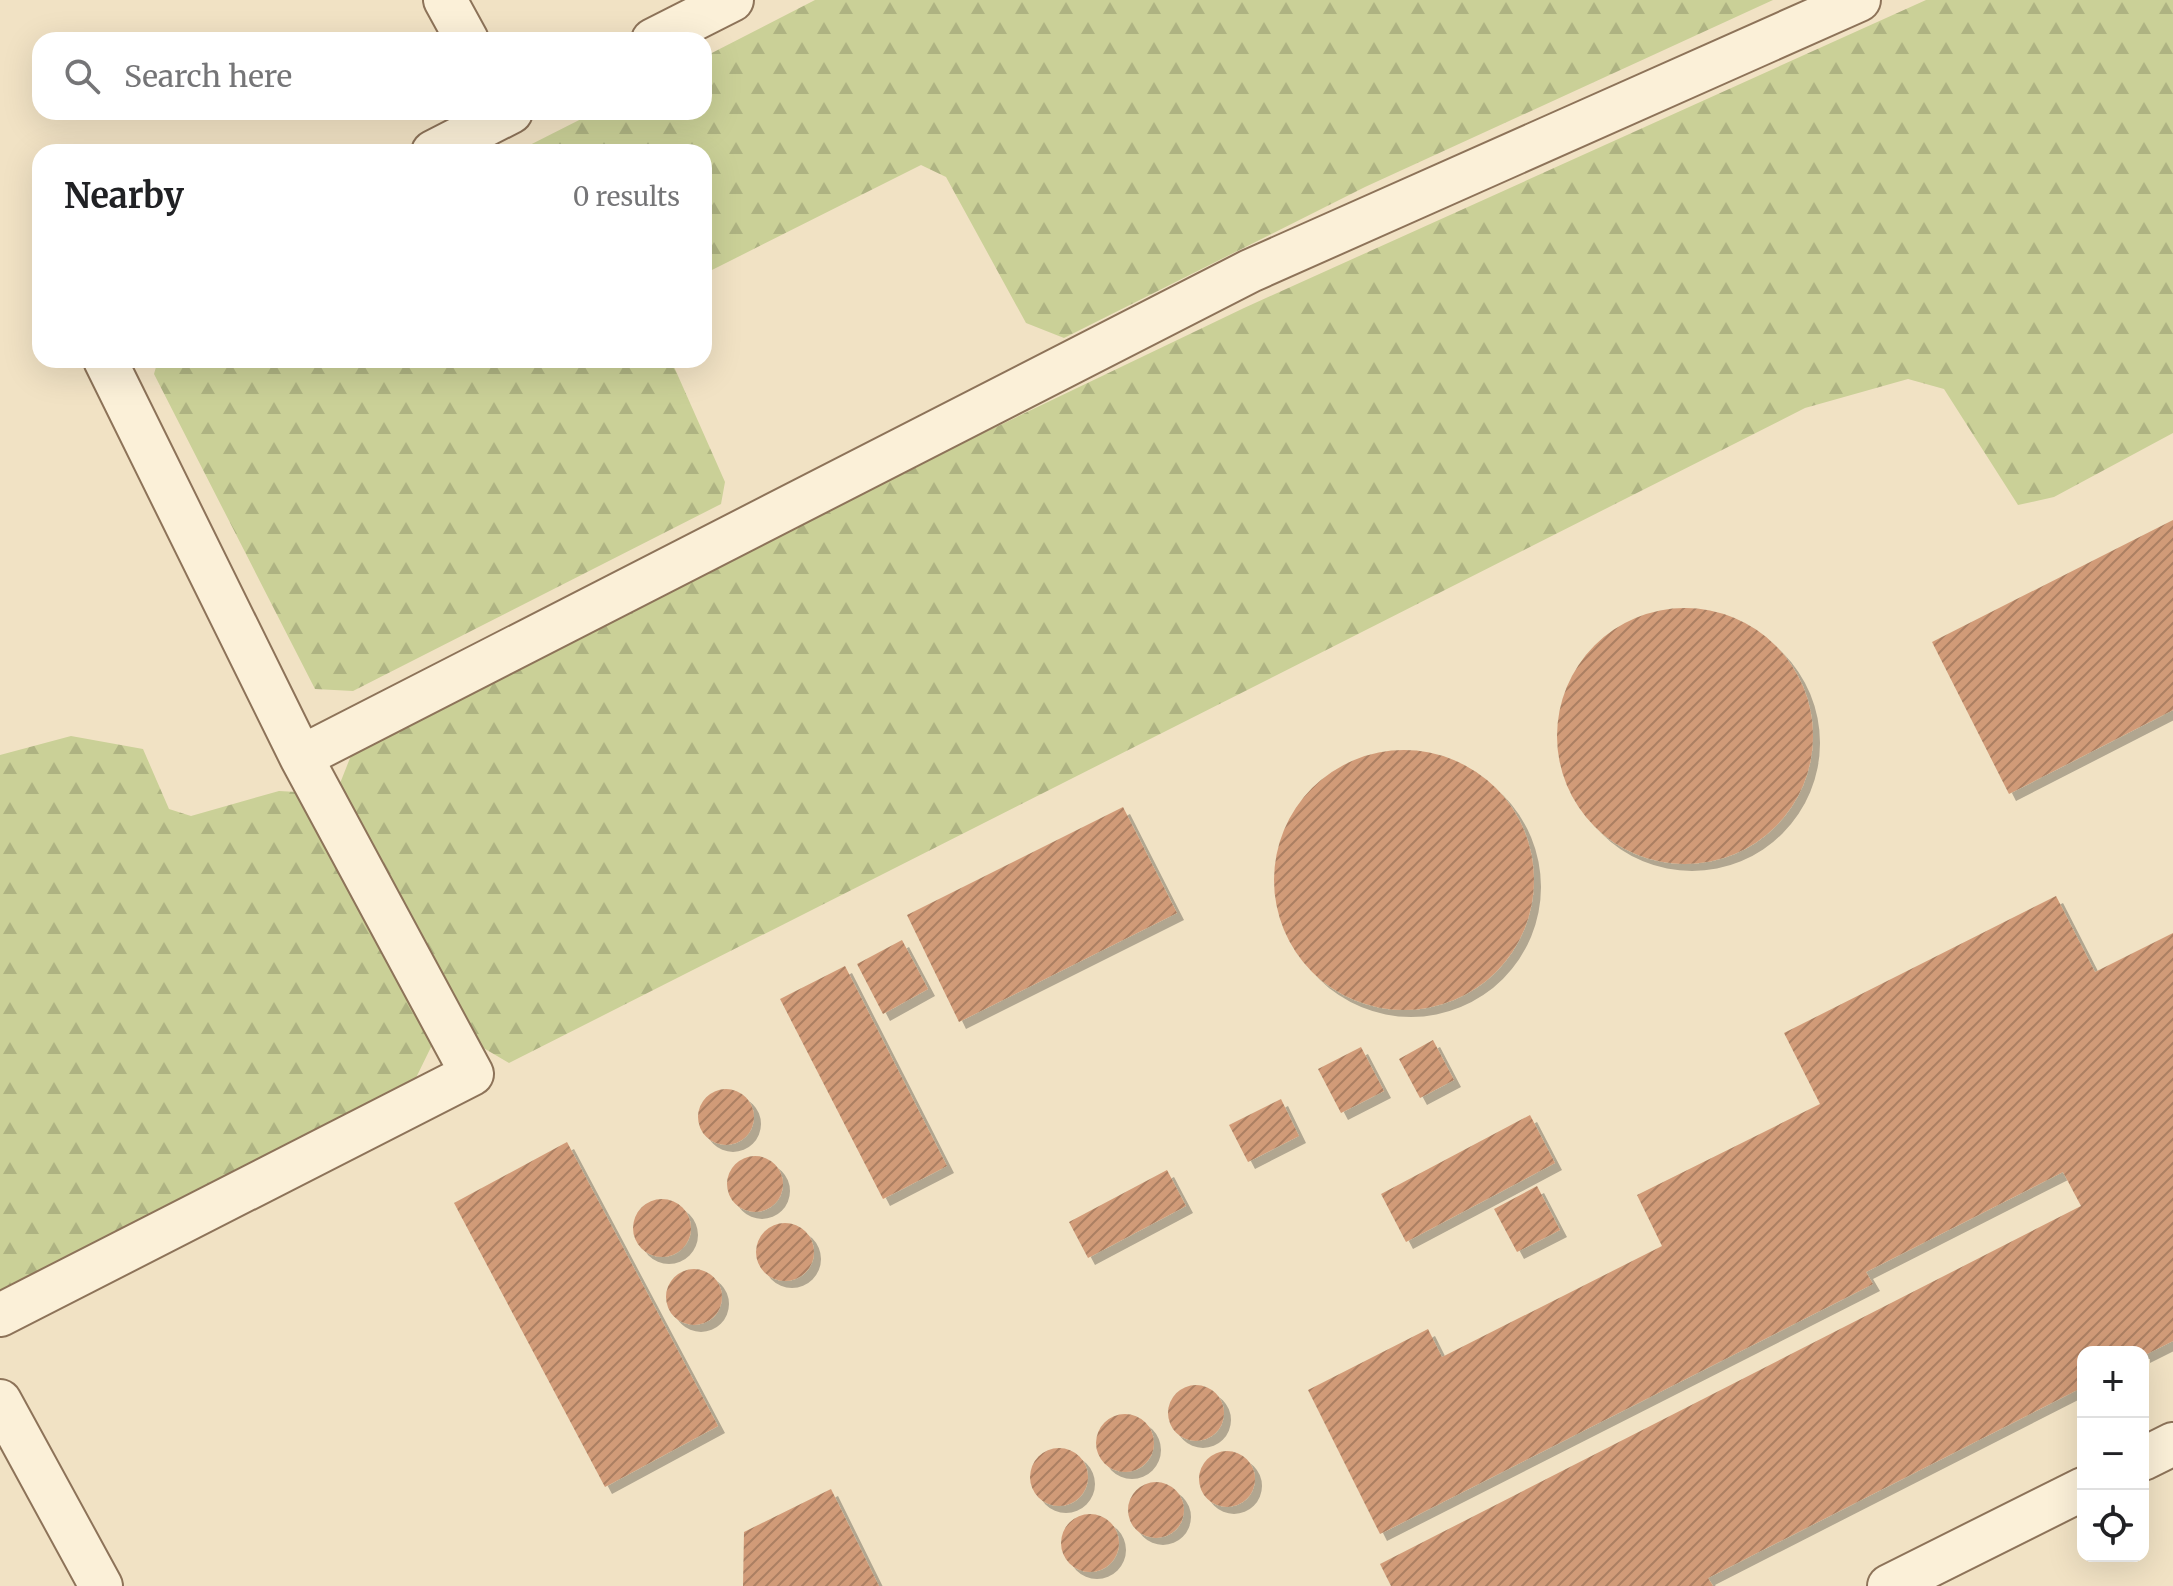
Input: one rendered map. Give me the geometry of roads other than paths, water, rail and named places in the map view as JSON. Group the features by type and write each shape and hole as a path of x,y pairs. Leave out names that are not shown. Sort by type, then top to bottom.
{"street":[{"path":"445,0 463,32"},
{"path":"669,32 732,0"},
{"path":"301,757 1250,271 1859,0"},
{"path":"448,144 494,120"},
{"path":"0,1315 472,1074 301,757 109,368"},
{"path":"0,1401 101,1586"},
{"path":"2149,1456 2173,1444"},
{"path":"1889,1586 2081,1490"}]}
